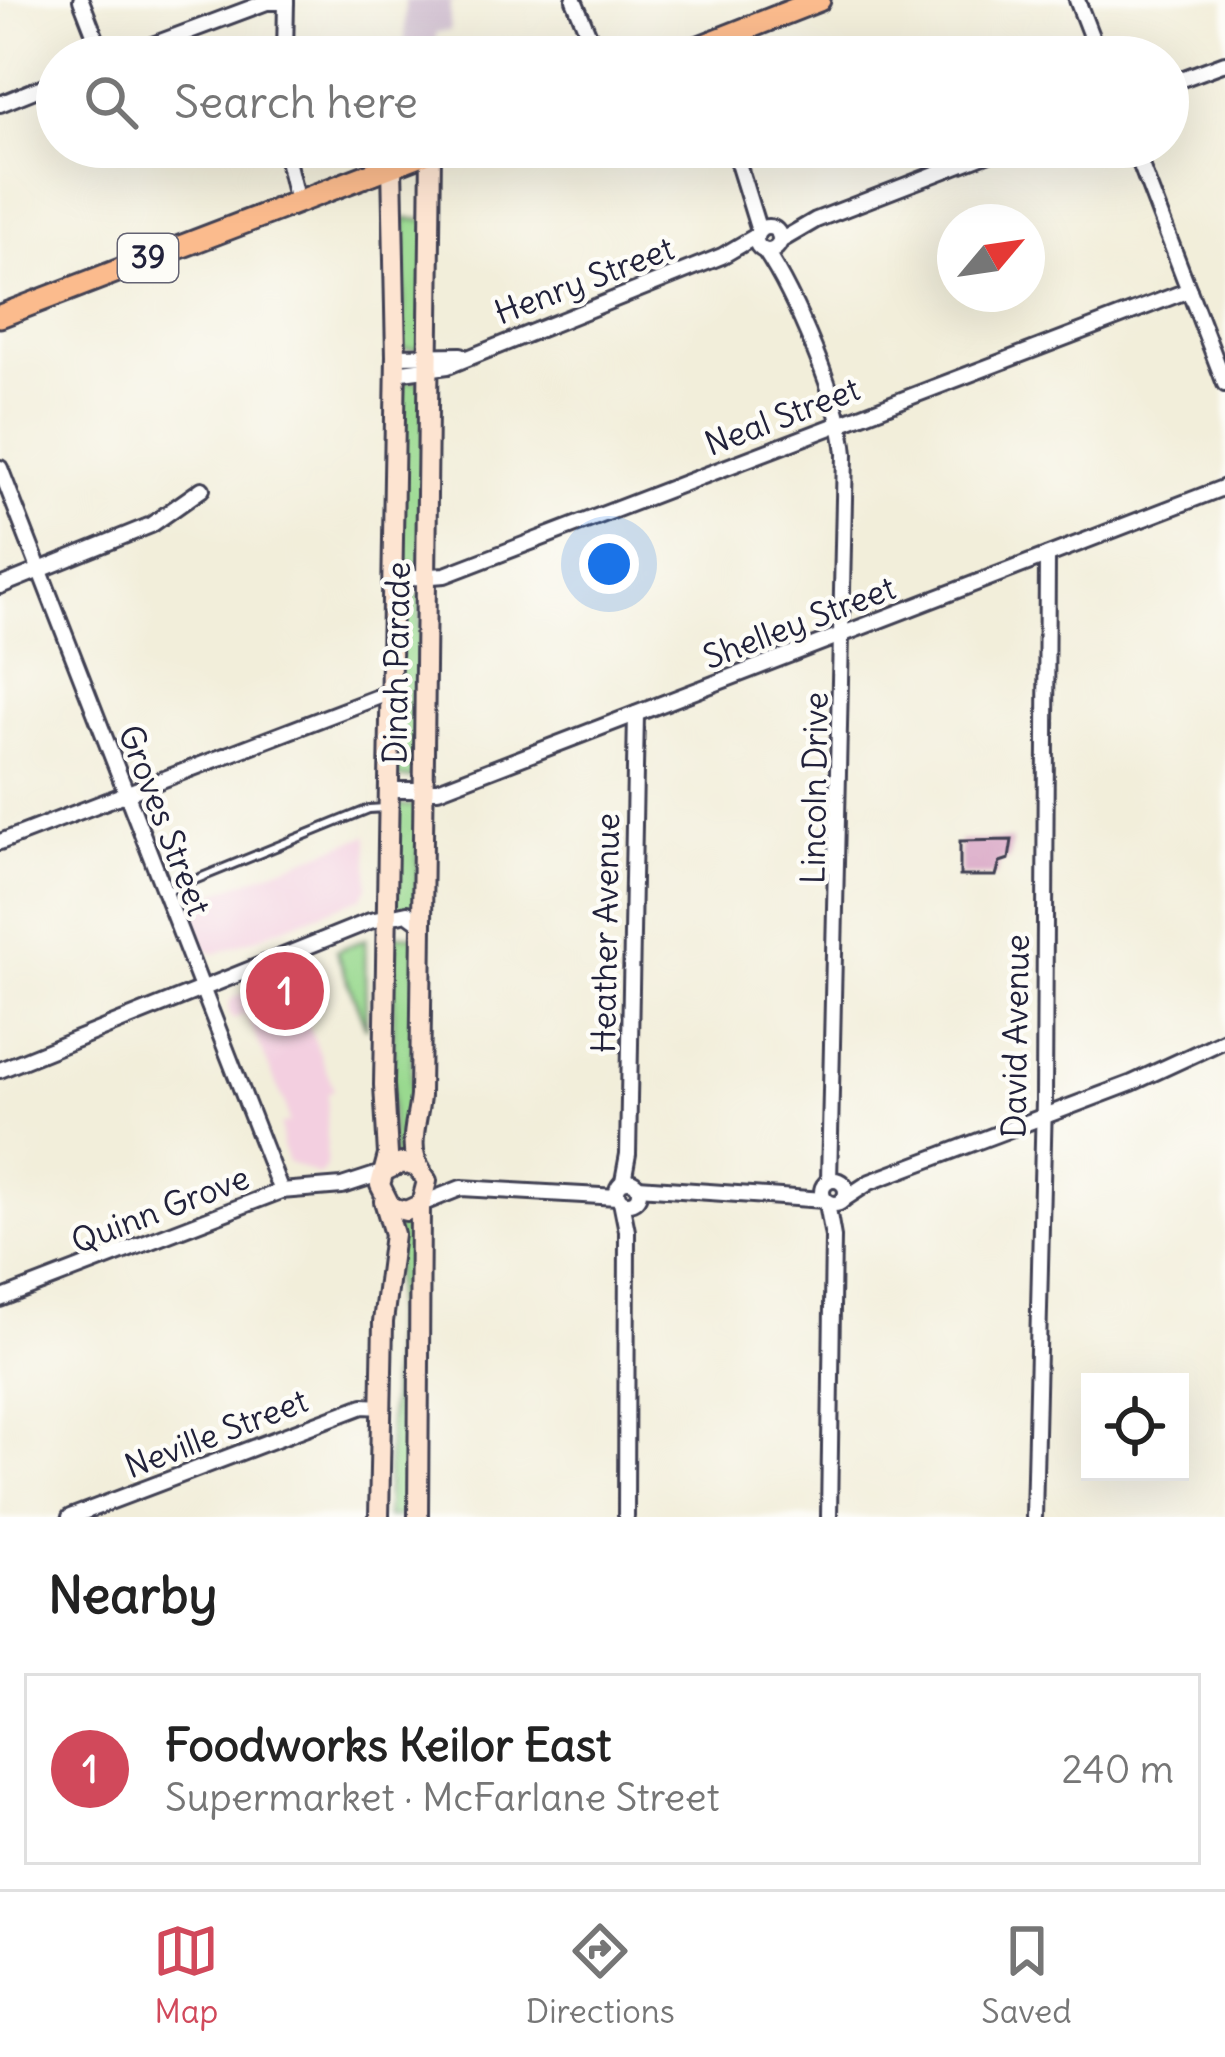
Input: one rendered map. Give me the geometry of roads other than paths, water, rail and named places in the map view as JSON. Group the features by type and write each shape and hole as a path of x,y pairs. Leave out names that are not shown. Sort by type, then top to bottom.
{"main road":[{"path":"732,36 819,0"},
{"name":"39","path":"0,316 384,168"}],"street":[{"path":"81,0 95,36"},
{"path":"574,0 589,36"},
{"path":"1077,0 1092,36"},
{"path":"176,36 267,2 286,1 285,36"},
{"path":"1189,77 1225,63"},
{"path":"0,104 36,89"},
{"path":"289,168 297,202"},
{"name":"Dinah Parade","path":"386,1171 396,365 392,168"},
{"name":"Dinah Parade","path":"424,1174 414,1159 413,1140 420,1096 436,168"},
{"name":"Lincoln Drive","path":"741,168 840,423 845,454 829,1517"},
{"name":"Henry Street","path":"396,365 431,364 466,355 951,168"},
{"path":"1142,168 1225,384"},
{"name":"Neal Street","path":"392,578 427,579 1189,290"},
{"name":"Groves Street","path":"0,468 281,1191"},
{"name":"Shelley Street","path":"390,799 424,793 1225,488"},
{"path":"0,586 151,525 202,489"},
{"name":"David Avenue","path":"1034,1517 1047,556"},
{"path":"0,842 391,692"},
{"name":"Heather Avenue","path":"626,1517 636,714"},
{"path":"0,1070 388,916 407,913 422,924"},
{"path":"1199,1056 1225,1040"},
{"path":"379,1517 386,1275 394,1234 380,1185 386,1171 410,1164 461,1188 834,1192 1199,1056 1225,1051"},
{"name":"Quinn Grove","path":"0,1300 281,1191 343,1186 386,1171"},
{"path":"418,1517 421,1204 428,1190 424,1174"},
{"name":"Quinn Grove","path":"343,1186 384,1200"},
{"path":"384,1200 398,1210 461,1188"},
{"name":"Neville Street","path":"70,1517 363,1406 382,1407"}],"lane":[{"path":"164,892 390,799"}],"place":[{"name":"Foodworks Keilor East","path":"285,991"}]}
